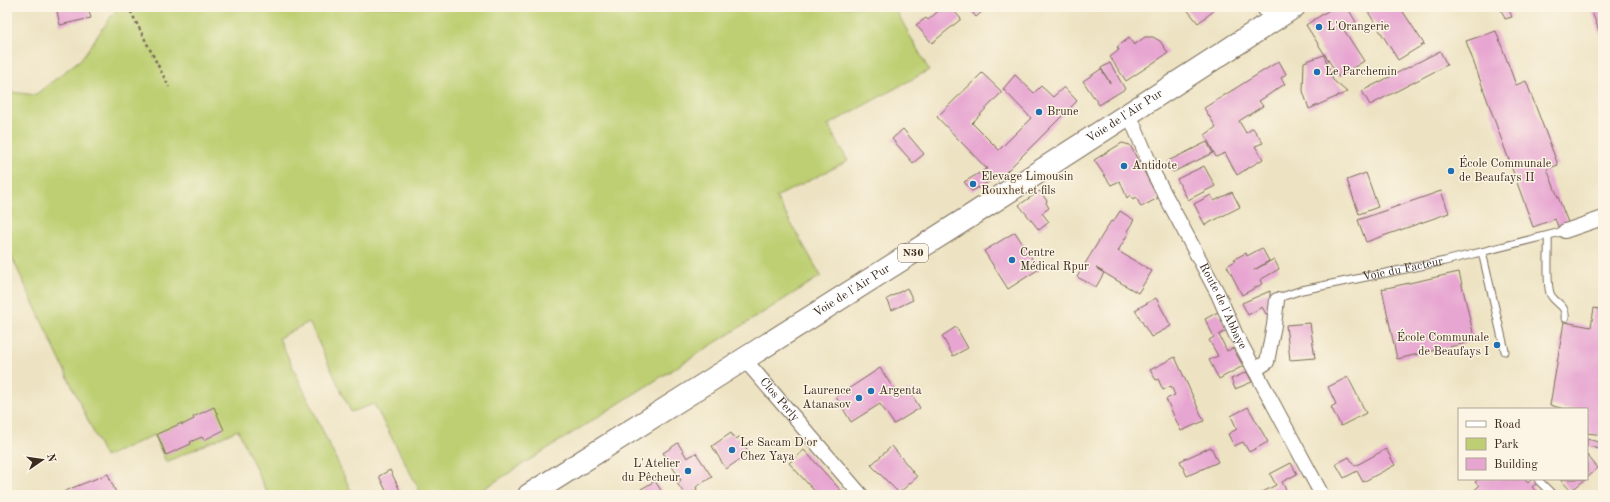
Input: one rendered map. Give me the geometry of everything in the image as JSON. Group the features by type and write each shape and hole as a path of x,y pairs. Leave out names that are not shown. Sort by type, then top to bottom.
{"main road":[{"name":"Voie de l'Air Pur","path":"529,495 1129,114 1268,14 1294,7"}],"street":[{"name":"Route de l'Abbaye","path":"1129,114 1155,176 1218,294 1235,333 1322,495"},
{"name":"Voie du Facteur","path":"1565,231 1603,218"},
{"name":"Voie du Facteur","path":"1255,370 1267,362 1277,300"},
{"name":"Clos Perly","path":"744,359 861,495"}],"lane":[{"name":"Voie du Facteur","path":"1277,300 1302,290 1482,252 1565,231"},
{"path":"1548,236 1549,290 1554,299 1565,311 1565,318"},
{"path":"1482,252 1505,351"},
{"path":"1539,481 1553,495"}],"path":[{"path":"131,7 129,8 170,88"}],"green space":[{"path":"118,7 894,7 929,70 828,125 848,161 776,197 821,276 474,495 422,495 374,404 351,412 309,322 279,338 353,495 268,495 238,430 166,462 154,435 105,457 9,251 7,240 7,106 12,92 35,95 81,59"}],"building":[{"path":"56,7 88,7 91,18 60,25"},
{"path":"943,7 951,7 961,19 932,43 916,25 926,18 928,20"},
{"path":"968,7 988,7 976,17"},
{"path":"1185,7 1219,7 1198,23"},
{"path":"1334,7 1347,7 1356,22 1344,30 1364,61 1339,77 1306,25"},
{"path":"1365,7 1400,7 1424,44 1398,60"},
{"path":"1500,7 1508,7 1512,17 1505,19"},
{"path":"1590,7 1603,7 1603,41"},
{"path":"1496,31 1516,85 1526,81 1558,165 1547,169 1569,225 1559,229 1555,219 1533,227 1466,41"},
{"path":"1145,37 1153,37 1160,41 1168,53 1126,81 1110,57 1119,50 1117,47 1129,38 1134,45"},
{"path":"1440,51 1447,65 1370,105 1362,91"},
{"path":"1324,55 1333,80 1347,92 1309,109 1303,91 1304,62"},
{"path":"1279,61 1286,74 1281,78 1285,84 1259,101 1263,106 1239,121 1246,133 1253,128 1263,143 1255,146 1263,159 1237,175 1225,153 1216,157 1205,135 1216,127 1204,108"},
{"path":"1110,63 1125,89 1099,105 1083,81 1101,69 1110,83 1101,68"},
{"path":"982,73 1002,92 972,123 999,150 1031,118 1003,89 1015,75 1034,93 1041,86 1053,97 1064,87 1077,101 998,180 996,178 972,191 964,182 988,168 986,168 937,117"},
{"path":"903,129 924,154 913,163 892,139"},
{"path":"1207,142 1213,153 1173,172 1168,161"},
{"path":"1122,143 1130,145 1158,198 1141,207 1136,197 1133,199 1130,195 1127,198 1120,181 1111,185 1094,160"},
{"path":"1204,166 1215,186 1188,200 1177,179"},
{"path":"1366,173 1378,207 1359,214 1347,180"},
{"path":"1040,191 1047,201 1046,203 1049,208 1042,213 1049,222 1039,230 1019,205"},
{"path":"1441,191 1449,213 1366,242 1358,220"},
{"path":"1232,192 1240,207 1205,225 1194,204 1211,195 1214,201"},
{"path":"1120,211 1134,220 1118,251 1152,271 1138,293 1096,268 1104,273 1096,287 1077,277 1111,221 1113,222"},
{"name":"Centre Médical Rpur","path":"1015,232 1039,269 1008,289 984,251"},
{"path":"1262,248 1269,261 1254,270 1274,259 1279,269 1260,280 1262,284 1242,295 1227,266 1235,261 1234,259 1246,253 1247,256"},
{"path":"1459,272 1475,341 1397,359 1382,289"},
{"path":"907,288 913,300 892,310 887,299"},
{"path":"1270,291 1270,312 1266,314 1262,307 1248,315 1242,303"},
{"path":"1156,298 1171,326 1151,337 1135,310"},
{"path":"1594,308 1603,310 1603,435 1588,433 1588,408 1560,408 1550,405 1564,322 1591,327"},
{"path":"1218,312 1227,330 1219,335 1227,351 1233,348 1243,366 1219,379 1209,360 1218,356 1209,340 1214,337 1205,319"},
{"path":"1310,323 1315,358 1290,360 1286,325"},
{"path":"956,327 968,348 953,356 942,336"},
{"path":"1175,357 1204,421 1181,431 1166,399 1175,395 1171,386 1163,390 1158,379 1156,380 1150,370"},
{"path":"880,368 899,397 909,390 920,408 894,424 880,404 851,422 836,397"},
{"path":"1247,372 1252,382 1235,389 1231,379"},
{"path":"1348,377 1366,413 1341,426 1331,407 1336,404 1328,387"},
{"path":"214,407 224,430 204,440 202,437 190,442 191,444 166,455 157,434 182,423 182,425 194,419 193,417"},
{"path":"1248,407 1268,442 1249,452 1243,442 1234,446 1228,434 1237,429 1231,416"},
{"path":"731,433 735,439 740,437 749,453 726,469 712,446"},
{"path":"1588,439 1603,443 1603,450 1588,446"},
{"path":"678,443 687,458 696,453 712,477 696,487 697,490 688,495 685,495 677,483 681,480 663,453"},
{"path":"892,446 917,477 899,493 871,465"},
{"path":"1211,447 1218,462 1187,476 1180,461"},
{"path":"1386,449 1395,465 1363,482 1357,471 1344,478 1336,464 1349,457 1355,466"},
{"path":"804,450 845,495 818,495 789,463"},
{"path":"1588,456 1598,468 1588,477"},
{"path":"1291,463 1297,474 1282,482 1289,495 1257,495 1276,485 1270,474"},
{"path":"390,470 402,495 388,495 379,476"},
{"path":"108,474 117,495 57,495 72,488"},
{"path":"1477,480 1525,480 1528,483 1531,480 1541,480 1532,487 1539,495 1469,495 1479,486 1475,482"},
{"path":"1561,480 1585,480 1571,491"},
{"path":"655,481 664,495 645,495 641,489"}],"place":[{"name":"L'Orangerie","path":"1319,27"},
{"name":"Le Parchemin","path":"1317,72"},
{"name":"Brune","path":"1039,112"},
{"name":"Antidote","path":"1124,166"},
{"name":"École Communale de Beaufays II","path":"1451,171"},
{"name":"Elevage Limousin Rouxhet et fils","path":"973,184"},
{"name":"Centre Médical Rpur","path":"1012,260"},
{"name":"École Communale de Beaufays I","path":"1497,345"},
{"name":"Argenta","path":"871,391"},
{"name":"Laurence Atanasov","path":"859,398"},
{"name":"Le Sacam D'or Chez Yaya","path":"732,450"},
{"name":"L'Atelier du Pêcheur","path":"688,471"}]}
